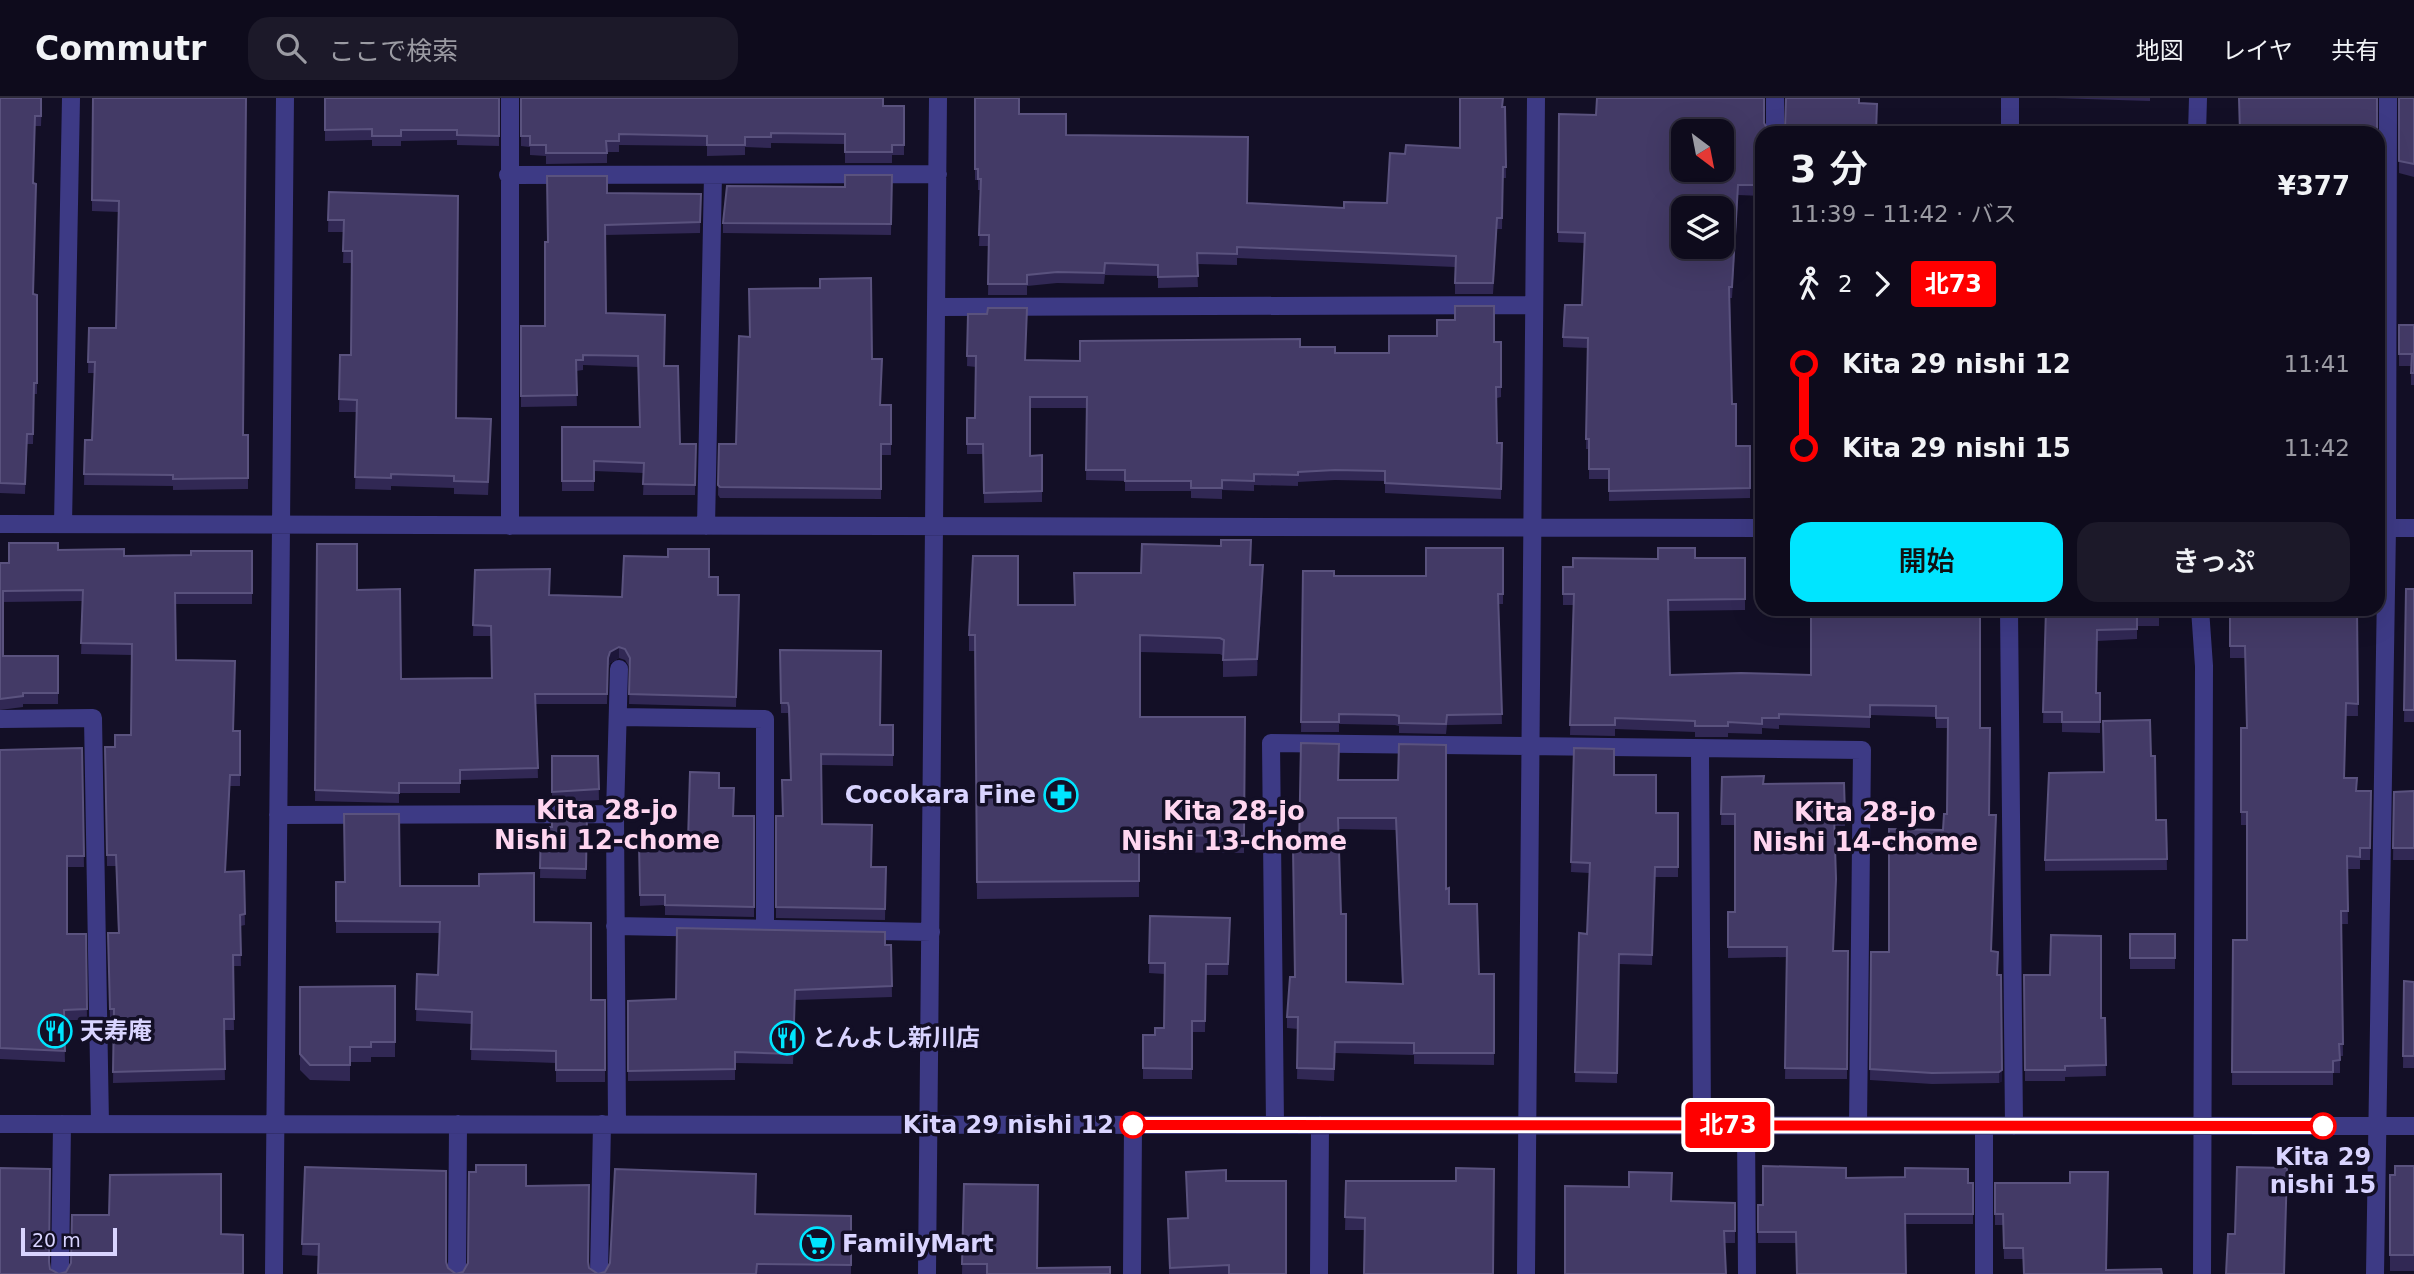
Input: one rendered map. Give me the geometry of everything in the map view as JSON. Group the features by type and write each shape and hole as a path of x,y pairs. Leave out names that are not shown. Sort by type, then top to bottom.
{"street":[{"path":"63,524 71,98"},
{"path":"274,1274 285,98"},
{"path":"510,98 510,526"},
{"path":"927,1274 938,98"},
{"path":"1526,1274 1536,98"},
{"path":"1775,98 1775,126"},
{"path":"2010,98 2010,126"},
{"path":"2197,98 2197,126"},
{"path":"2385,313 2388,98"},
{"path":"508,175 938,174"},
{"path":"706,526 713,175"},
{"path":"936,307 1534,305"},
{"path":"0,524 1755,528"},
{"path":"2385,528 2414,528"},
{"path":"2009,616 2014,1126"},
{"path":"2200,616 2204,666 2202,1274"},
{"path":"2375,1274 2381,616"},
{"path":"599,1274 609,1124 619,669"},
{"path":"618,717 765,719 765,928"},
{"path":"0,719 93,719 100,1124"},
{"path":"1275,1125 1271,743 1862,750 1858,1125"},
{"path":"1700,750 1702,1125"},
{"path":"278,815 615,814"},
{"path":"615,926 931,932"},
{"path":"0,1124 2414,1126"},
{"path":"60,1274 62,1124"},
{"path":"457,1274 458,1124"},
{"path":"1132,1274 1133,1125"},
{"path":"1318,1274 1320,1125"},
{"path":"1746,1125 1747,1274"},
{"path":"1984,1126 1984,1274"}],"building":[{"path":"0,98 41,98 41,116 35,116 33,183 36,184 33,294 37,295 37,383 34,383 33,434 27,434 25,484 0,483"},
{"path":"93,98 246,98 243,435 248,435 248,478 173,479 173,475 84,474 85,440 92,440 95,362 88,362 89,328 116,328 119,201 92,200"},
{"path":"325,98 499,98 499,136 457,135 457,130 401,130 401,136 372,136 372,129 325,130"},
{"path":"521,98 883,98 883,106 904,106 904,145 892,145 892,152 845,152 845,134 771,133 771,137 745,137 745,145 707,145 707,136 619,134 619,141 606,141 607,153 546,153 546,145 530,145 530,136 521,136"},
{"path":"975,98 1019,98 1019,114 1066,114 1066,135 1248,137 1247,203 1344,208 1344,202 1387,203 1390,153 1405,154 1406,145 1460,148 1460,98 1503,98 1506,167 1503,167 1502,218 1497,218 1493,283 1455,283 1456,256 1237,247 1237,254 1197,253 1198,276 1158,277 1158,265 1105,263 1104,273 1057,272 1027,275 1027,284 988,284 989,235 979,235 981,179 978,179 978,169 975,169"},
{"path":"1597,98 1764,98 1766,126 1755,126 1755,185 1738,185 1734,253 1734,196 1671,196 1671,259 1734,259 1732,287 1729,287 1732,404 1736,404 1736,446 1750,446 1750,488 1609,491 1609,469 1589,469 1589,439 1586,439 1588,338 1563,337 1565,305 1582,305 1585,233 1558,232 1559,114 1596,115"},
{"path":"1786,98 1859,98 1859,103 1877,104 1876,126 1785,126"},
{"path":"2239,98 2377,98 2377,126 2240,126"},
{"path":"2399,98 2414,98 2414,164 2399,161"},
{"path":"845,175 892,175 891,224 723,223 727,186 845,187"},
{"path":"547,176 607,176 607,193 701,194 700,222 605,225 606,313 665,315 664,366 678,366 680,444 696,444 695,485 643,484 644,463 594,461 594,481 562,481 562,427 640,427 638,356 583,355 583,360 576,360 577,395 521,396 521,326 545,326"},
{"path":"329,192 458,196 456,418 491,419 488,482 454,481 454,476 391,474 391,478 355,477 357,400 339,399 340,355 351,355 352,251 343,251 344,220 328,220"},
{"path":"871,278 872,359 882,359 880,405 891,405 891,444 881,444 881,489 720,487 719,444 736,444 739,336 750,337 749,289 820,288 820,279"},
{"path":"1455,306 1494,306 1494,342 1501,342 1501,387 1496,387 1497,443 1502,443 1501,489 1385,483 1385,471 1335,470 1298,472 1298,475 1254,474 1254,481 1222,480 1222,488 1191,488 1191,481 1125,481 1125,470 1086,470 1087,397 1030,397 1030,456 1042,455 1042,491 984,493 983,444 967,444 967,418 975,418 976,356 967,356 968,314 987,314 988,308 1027,308 1025,360 1080,361 1080,341 1300,339 1300,347 1335,347 1335,353 1389,353 1389,336 1437,336 1437,320 1455,320"},
{"path":"2399,325 2414,325 2414,373 2411,373 2412,354 2399,354"},
{"path":"1221,540 1251,540 1250,565 1263,565 1257,659 1223,660 1224,640 1220,638 1140,635 1140,717 1245,717 1244,836 1139,835 1139,881 977,882 975,635 969,635 973,556 1018,556 1018,605 1075,605 1074,573 1141,573 1142,544 1221,546"},
{"path":"9,543 58,543 58,550 124,549 124,556 191,555 191,551 252,551 252,593 175,593 176,660 235,661 233,731 240,731 240,775 230,775 225,872 244,871 245,914 240,915 241,955 233,955 234,1019 224,1019 225,1069 113,1072 114,1009 110,1009 108,933 119,933 116,855 107,855 105,747 115,747 115,735 131,735 132,644 81,643 83,590 3,591 3,656 58,656 58,693 23,693 23,696 0,699 0,563 9,563"},
{"path":"317,544 357,544 357,590 400,589 401,679 492,678 491,626 473,625 475,570 550,569 549,595 622,597 624,556 668,557 668,549 709,549 709,577 718,577 718,595 739,595 736,697 629,694 630,658 625,649 619,647 610,652 608,658 607,694 535,694 538,768 460,770 460,783 399,783 399,793 315,790"},
{"path":"1426,548 1503,548 1503,594 1498,594 1502,714 1447,715 1446,724 1399,723 1399,716 1395,715 1339,714 1339,722 1301,722 1303,571 1334,571 1334,576 1426,576"},
{"path":"1658,548 1695,548 1695,558 1745,558 1745,599 1668,600 1670,675 1811,675 1811,616 1980,616 1980,728 1990,728 1989,815 1996,815 1991,951 1998,952 1997,975 2001,975 2002,1070 1932,1073 1870,1069 1871,952 1889,952 1889,829 1943,830 1944,814 1947,814 1948,718 1936,718 1936,706 1870,705 1870,717 1779,714 1779,718 1762,718 1762,724 1728,722 1728,726 1695,726 1695,721 1615,718 1615,725 1570,725 1574,594 1563,594 1563,567 1573,567 1573,558 1658,559"},
{"path":"2406,589 2414,589 2414,710 2404,710"},
{"path":"2046,616 2137,616 2137,629 2097,630 2096,693 2100,693 2100,722 2062,722 2062,712 2043,712"},
{"path":"2230,616 2357,616 2358,704 2346,703 2344,778 2357,778 2356,791 2371,791 2370,848 2360,848 2360,857 2347,856 2348,911 2341,911 2343,1044 2339,1044 2340,1060 2333,1061 2333,1072 2232,1072 2233,940 2247,940 2247,812 2241,812 2241,728 2247,728 2245,646 2230,646"},
{"path":"780,650 881,651 880,725 893,725 893,755 821,754 822,824 872,825 871,867 886,867 885,909 776,907 776,816 783,816 782,780 791,780 789,707 788,703 781,703"},
{"path":"2150,720 2151,756 2155,756 2156,820 2166,820 2167,859 2045,860 2049,773 2104,772 2103,721"},
{"path":"1301,743 1339,744 1338,780 1398,780 1399,744 1446,745 1446,889 1449,888 1449,904 1477,904 1479,974 1494,974 1494,1053 1414,1053 1414,1043 1335,1042 1334,1069 1297,1068 1298,1017 1287,1017 1290,977 1295,977 1293,848 1299,848","holes":["1338,818 1396,818 1403,984 1346,982 1346,914 1341,914"]},
{"path":"82,748 84,856 67,856 67,934 86,934 87,1009 64,1010 65,1051 0,1048 0,750"},
{"path":"1574,748 1614,749 1614,775 1656,775 1656,813 1678,813 1678,867 1655,867 1652,955 1619,954 1617,1073 1575,1072 1579,933 1587,934 1590,863 1571,862"},
{"path":"552,756 598,756 599,789 552,792"},
{"path":"690,772 719,773 719,788 734,788 733,816 754,816 754,907 665,905 665,895 640,895 639,843 688,841"},
{"path":"1764,776 1763,784 1844,783 1845,815 1834,815 1836,879 1833,951 1848,951 1847,1069 1785,1068 1787,947 1728,947 1728,912 1735,912 1735,814 1721,814 1722,777"},
{"path":"2414,791 2414,848 2393,848 2394,792"},
{"path":"344,814 399,814 400,886 479,886 479,874 534,873 534,922 591,923 591,1000 605,1000 605,1070 556,1070 556,1051 471,1049 472,1012 416,1009 417,974 438,975 440,922 336,921 336,882 345,882"},
{"path":"552,815 587,815 586,869 540,868 541,827 552,827"},
{"path":"1150,916 1230,918 1228,964 1206,964 1205,1021 1192,1021 1192,1069 1143,1068 1143,1035 1155,1035 1155,1028 1164,1028 1165,963 1149,963"},
{"path":"677,928 885,932 885,945 891,945 892,986 795,990 793,1054 735,1052 735,1069 628,1071 628,1001 676,999"},
{"path":"2130,934 2175,934 2175,958 2130,958"},
{"path":"2051,935 2101,936 2101,1018 2105,1018 2106,1065 2065,1066 2065,1070 2025,1070 2024,975 2050,975"},
{"path":"2404,981 2414,982 2414,1056 2403,1056"},
{"path":"395,986 395,1042 371,1042 371,1047 350,1047 350,1065 310,1065 300,1054 300,987"},
{"path":"476,1165 526,1165 526,1186 589,1185 588,1262 589,1268 598,1274 456,1274 463,1272 468,1263 469,1172 476,1172"},
{"path":"1763,1166 1846,1168 1846,1178 1905,1177 1905,1168 1968,1169 1968,1183 1973,1183 1973,1214 1905,1214 1906,1274 1797,1274 1796,1232 1758,1232 1758,1205 1763,1205"},
{"path":"2395,1166 2414,1166 2414,1255 2390,1255 2390,1175 2395,1175"},
{"path":"305,1167 446,1171 446,1262 448,1268 456,1274 318,1274 319,1244 302,1244"},
{"path":"2237,1167 2287,1168 2284,1274 2226,1274 2228,1234 2235,1234"},
{"path":"0,1168 50,1169 49,1262 50,1269 59,1274 0,1274"},
{"path":"1456,1168 1494,1169 1493,1274 1364,1274 1365,1218 1345,1217 1346,1181 1456,1181"},
{"path":"615,1169 756,1174 755,1214 851,1216 851,1265 757,1264 756,1274 598,1274 605,1272 610,1263"},
{"path":"1226,1170 1226,1181 1286,1181 1286,1274 1229,1274 1229,1265 1170,1268 1168,1219 1188,1218 1186,1172"},
{"path":"1629,1172 1672,1173 1671,1201 1735,1203 1735,1231 1724,1231 1726,1274 1565,1274 1565,1186 1629,1187"},
{"path":"2070,1172 2108,1172 2106,1270 2161,1269 2162,1274 2024,1274 2023,1248 2004,1248 2003,1214 1995,1214 1995,1183 2070,1183"},
{"path":"221,1174 221,1234 243,1235 243,1274 59,1274 66,1272 71,1263 72,1215 109,1215 110,1175"},
{"path":"964,1184 1038,1185 1037,1268 1110,1267 1110,1274 987,1274 987,1264 962,1264"}],"bus line":[{"name":"北73","path":"1133,1125 2323,1126"}],"place":[{"name":"Cocokara Fine","path":"1061,795"},
{"name":"天寿庵","path":"55,1031"},
{"name":"とんよし新川店","path":"787,1038"},
{"name":"Kita 29 nishi 12","path":"1133,1125"},
{"name":"Kita 29 nishi 15","path":"2323,1126"},
{"name":"FamilyMart","path":"817,1244"}],"district":[{"name":"Kita 28-jo Nishi 12-chome","path":"607,825"},
{"name":"Kita 28-jo Nishi 13-chome","path":"1234,826"},
{"name":"Kita 28-jo Nishi 14-chome","path":"1865,827"}]}
